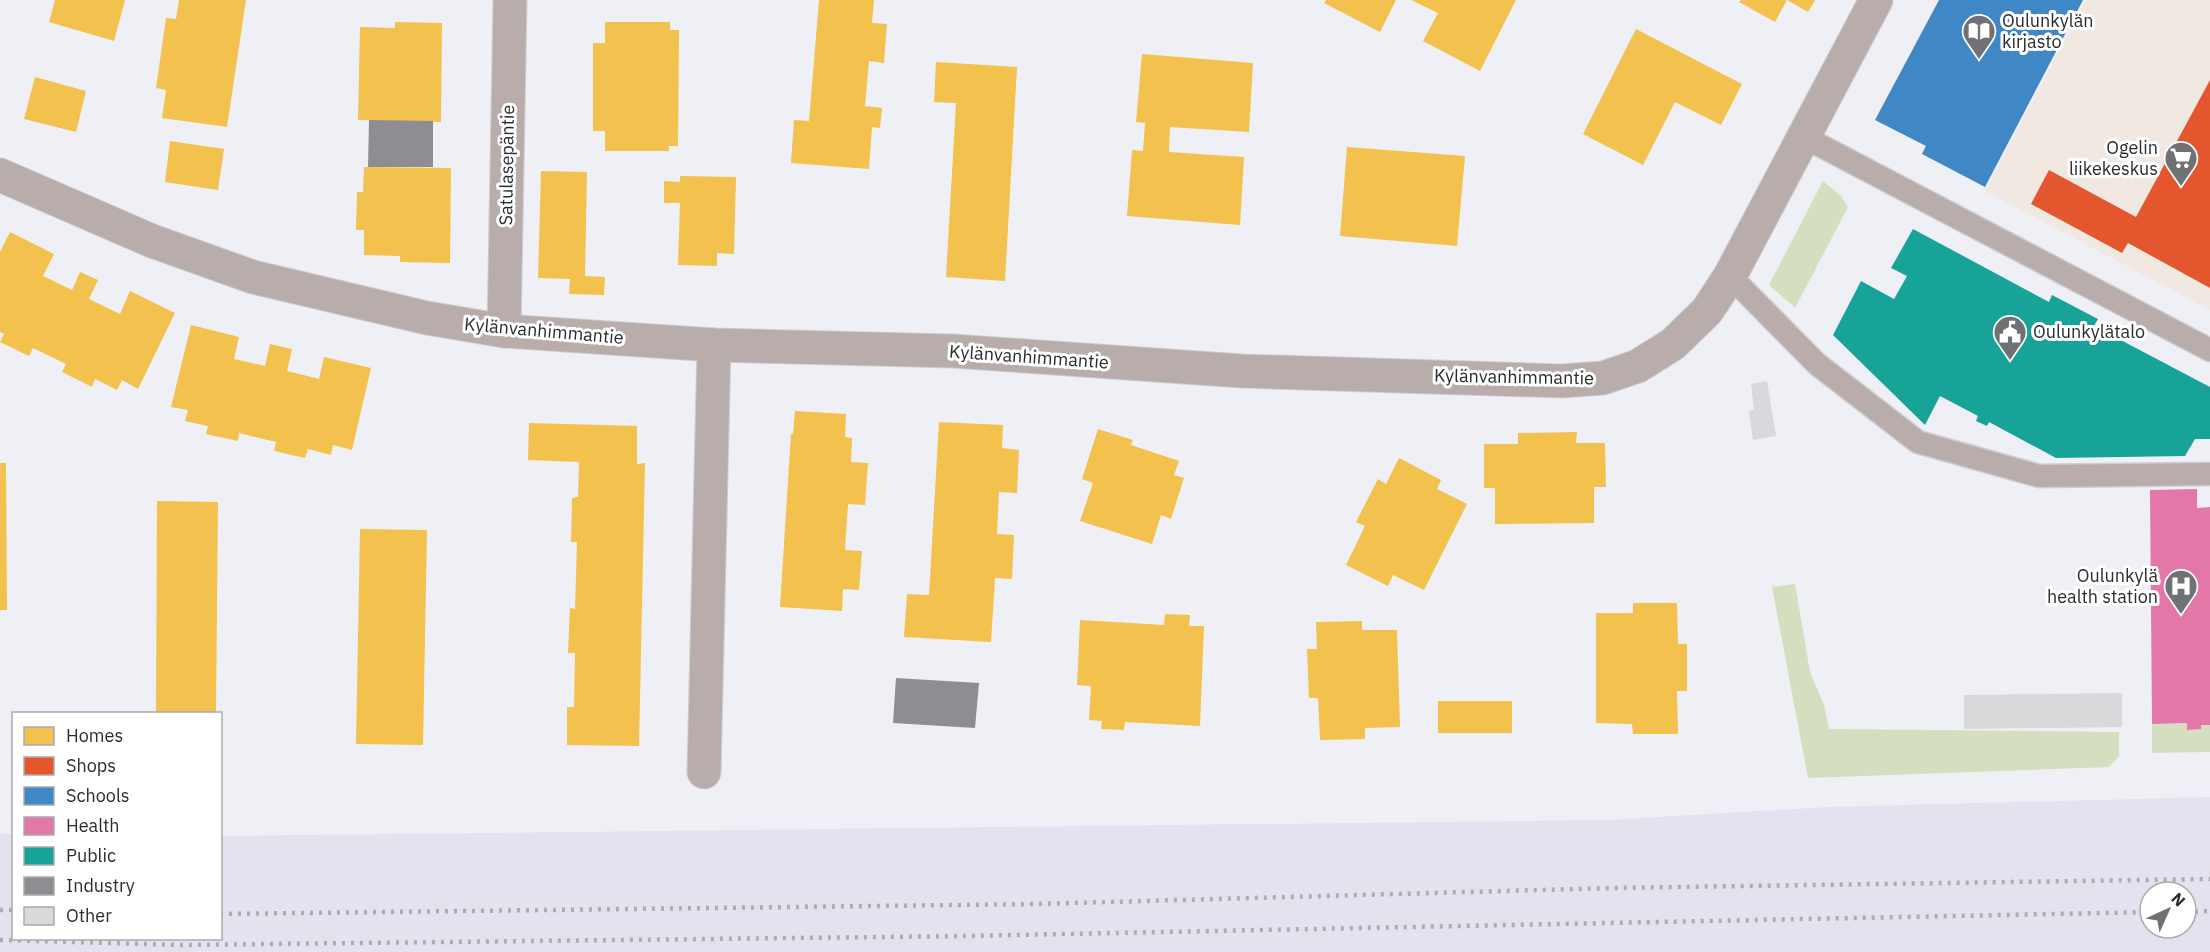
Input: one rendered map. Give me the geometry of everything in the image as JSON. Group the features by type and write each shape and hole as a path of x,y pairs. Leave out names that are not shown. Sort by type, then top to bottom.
{"street":[{"name":"Satulasepäntie","path":"504,331 510,0"},
{"name":"Kylänvanhimmantie","path":"0,176 152,241 253,277 428,318 504,331 714,345 953,351 1242,371 1562,381 1603,378 1638,366 1673,344 1707,310 1730,276 1876,0"},
{"path":"704,772 714,345"}],"lane":[{"path":"1804,137 2210,350"},
{"path":"1730,276 1817,364 1918,442 2038,476 2210,474"}],"shaded area":[{"path":"2086,0 2210,0 2210,310 1985,191"},
{"path":"2210,797 2210,952 0,952 0,834 12,834 12,940 222,940 222,836 1607,820 1828,807"}],"green space":[{"path":"1823,181 1841,196 1848,207 1795,308 1769,285"},
{"path":"1795,584 1810,672 1824,705 1829,729 2119,732 2119,756 2109,767 1808,778 1772,587"},
{"path":"2187,723 2188,730 2200,729 2201,725 2210,725 2210,752 2152,753 2152,724"}],"building: Homes":[{"path":"55,0 125,0 114,41 49,22"},
{"path":"179,0 246,0 227,127 162,118 166,90 156,88 166,18 176,19"},
{"path":"819,0 874,0 872,23 887,24 884,63 869,61 865,106 882,108 880,128 872,127 869,169 791,163 794,120 809,121"},
{"path":"1326,0 1396,0 1380,32 1324,3"},
{"path":"1411,0 1516,0 1480,71 1423,41 1438,13"},
{"path":"1741,0 1787,0 1775,22 1739,2"},
{"path":"1787,0 1815,0 1808,12"},
{"path":"395,22 442,23 441,122 358,120 360,27 395,28"},
{"path":"605,22 670,22 670,30 679,30 678,146 669,146 669,151 605,151 605,131 593,131 593,43 605,43"},
{"path":"1636,29 1742,84 1721,125 1675,102 1643,165 1583,134"},
{"path":"1142,54 1253,63 1249,132 1170,127 1169,152 1244,157 1240,225 1127,216 1132,150 1143,151 1145,123 1136,122"},
{"path":"936,62 1017,67 1005,281 946,277 956,103 934,102"},
{"path":"35,77 86,91 76,132 24,119"},
{"path":"170,141 224,149 218,190 165,182"},
{"path":"1347,147 1465,156 1457,246 1340,236"},
{"path":"364,167 451,168 450,263 400,262 400,256 364,255 364,230 356,230 357,192 363,192"},
{"path":"541,171 587,172 585,276 605,277 604,295 569,294 570,279 538,278"},
{"path":"680,176 736,177 734,254 717,253 717,266 678,265 680,203 664,203 664,181 680,182"},
{"path":"10,232 54,254 43,276 72,290 80,272 98,280 89,299 120,314 130,291 175,313 138,389 122,380 117,390 95,379 92,387 62,372 66,364 33,348 29,356 0,342 4,334 0,332 0,252"},
{"path":"191,325 239,337 234,359 265,366 270,344 292,349 287,371 319,379 324,357 371,368 352,450 333,445 331,455 308,449 305,458 274,451 276,442 239,433 238,441 206,434 208,426 185,421 188,410 171,407"},
{"path":"795,411 846,414 845,437 852,438 851,462 868,463 865,505 848,504 845,550 862,551 859,590 843,589 842,611 780,607 791,434 793,434"},
{"path":"939,422 1003,425 1002,448 1019,450 1017,493 999,492 997,534 1014,535 1012,579 995,578 991,642 904,637 907,594 929,595"},
{"path":"529,423 637,426 637,464 645,463 639,746 567,745 567,707 574,707 575,653 568,653 570,608 575,609 577,542 571,542 572,498 578,497 579,462 528,460"},
{"path":"1098,429 1133,440 1131,445 1179,461 1174,475 1184,478 1171,519 1161,515 1152,544 1080,521 1093,483 1082,479"},
{"path":"1577,432 1576,443 1605,443 1606,487 1594,487 1594,523 1495,524 1495,488 1484,488 1484,444 1518,444 1518,433"},
{"path":"1399,458 1441,480 1437,489 1467,504 1424,590 1393,575 1388,586 1346,565 1365,526 1356,522 1378,479 1386,484"},
{"path":"0,463 6,463 7,610 0,610"},
{"path":"157,501 218,502 216,712 156,712"},
{"path":"360,529 427,530 423,745 356,744"},
{"path":"1633,603 1677,603 1678,644 1687,644 1687,691 1677,691 1678,734 1633,734 1632,724 1596,723 1596,613 1633,613"},
{"path":"1165,614 1190,615 1189,626 1204,626 1200,726 1125,722 1124,730 1101,729 1102,721 1089,720 1091,686 1077,685 1080,620 1164,625"},
{"path":"1362,621 1362,630 1397,630 1400,727 1365,728 1365,739 1320,740 1318,698 1309,698 1307,649 1317,649 1316,622"},
{"path":"1438,701 1512,701 1512,733 1438,733"}],"building: Shops":[{"name":"Ogelin liikekeskus","path":"2210,80 2210,288 2128,243 2122,253 2031,204 2049,170 2136,217"}],"building: Schools":[{"name":"Oulunkylän kirjasto","path":"1939,0 2083,0 1985,187 1922,154 1926,146 1875,120"}],"building: Health":[{"name":"Oulunkylä health station","path":"2197,489 2197,508 2210,507 2210,725 2201,725 2201,729 2187,730 2187,723 2152,724 2150,490"}],"building: Public":[{"name":"Oulunkylätalo","path":"1913,229 2049,302 2052,295 2098,319 2094,326 2210,387 2210,439 2195,439 2185,456 2056,458 1989,422 1987,426 1976,421 1978,416 1940,396 1925,425 1833,335 1861,281 1894,299 1907,276 1891,268"}],"building: Industry":[{"path":"369,120 433,121 433,167 368,167"},
{"path":"896,678 979,683 975,728 893,723"}],"building: Other":[{"path":"1767,381 1776,436 1753,440 1749,411 1754,410 1751,384"},
{"path":"2122,693 2122,727 1964,729 1964,695"}],"railway":[{"path":"222,914 1037,904 1612,888 2210,879"},
{"path":"0,910 12,910"},
{"path":"2198,912 2210,911"},
{"path":"0,940 182,945 966,936 2138,912"}],"place":[{"name":"Oulunkylän kirjasto","path":"1979,60"},
{"name":"Ogelin liikekeskus","path":"2181,187"},
{"name":"Oulunkylätalo","path":"2010,361"},
{"name":"Oulunkylä health station","path":"2181,615"}]}
